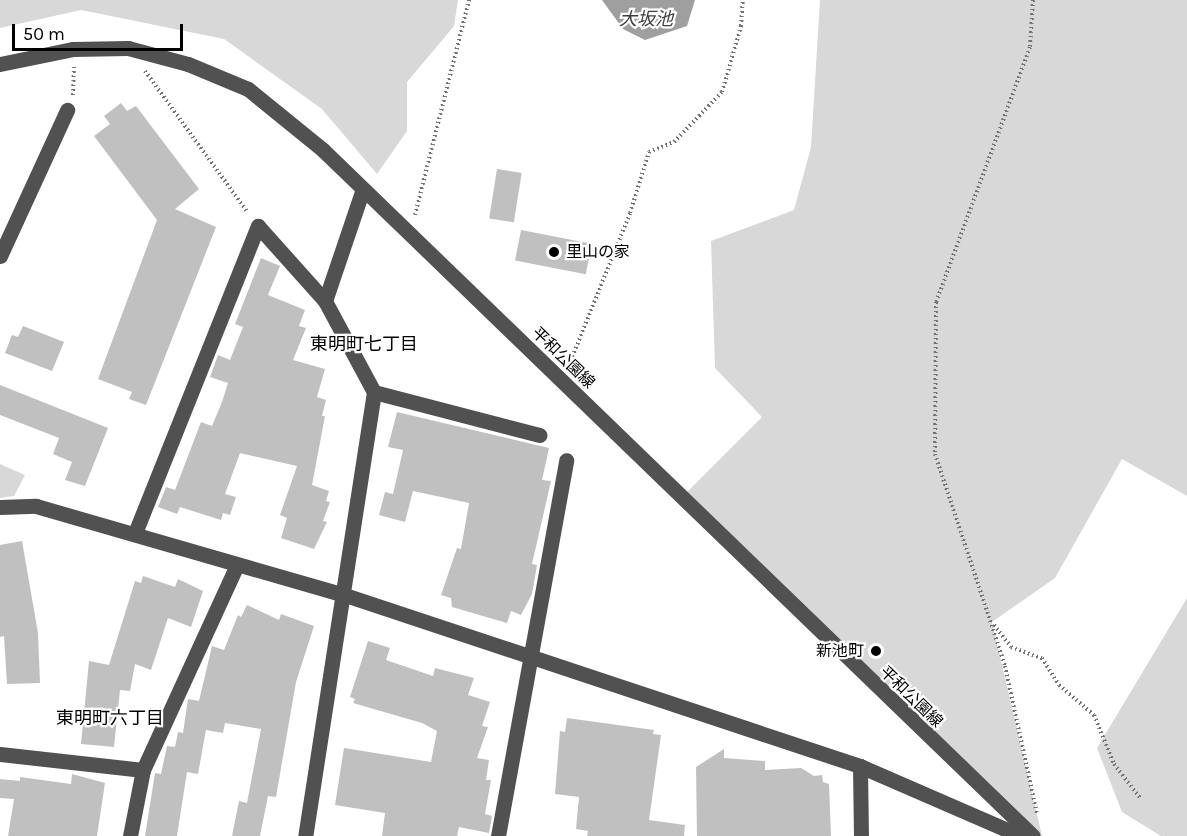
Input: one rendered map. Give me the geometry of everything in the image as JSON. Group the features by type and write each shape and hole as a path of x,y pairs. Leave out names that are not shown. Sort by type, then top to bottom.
{"street":[{"name":"平和公園線","path":"0,64 73,49 128,48 188,64 248,89 363,189 562,383 1036,831"},
{"path":"0,256 67,110"},
{"path":"325,301 363,189"},
{"path":"135,533 258,226 325,301 374,392 345,595 305,836"},
{"path":"374,392 539,435"},
{"path":"498,836 566,460"},
{"path":"0,507 36,506 345,595 860,766 1021,836"},
{"path":"130,836 143,770 237,565"},
{"path":"0,754 143,770"},
{"path":"860,766 861,836"}],"path":[{"path":"410,235 470,0"},
{"path":"562,383 630,213 649,152 674,142 722,92 741,26 743,0"},
{"path":"1033,0 1030,47 936,302 935,454 992,622 1036,831"},
{"path":"128,48 258,226"},
{"path":"67,110 75,89 73,49"},
{"path":"992,622 1011,646 1042,658 1059,686 1094,715 1114,764 1141,800"}],"shaded area":[{"path":"0,0 458,0 454,26 407,82 407,131 377,174 322,109 224,39 81,10 0,28"},
{"path":"820,0 1187,0 1187,496 1122,459 1055,578 992,622 1042,836 1034,836 685,494 762,417 715,368 711,241 794,210 811,147"},
{"path":"0,464 25,475 14,496 0,498"},
{"path":"1187,598 1187,836 1161,836 1122,812 1097,748"}],"water":[{"name":"大坂池","path":"602,0 695,0 687,26 645,40 623,29"}],"building":[{"path":"121,103 127,111 136,106 199,189 175,209 216,227 146,405 129,399 132,392 98,379 157,220 94,136 110,124 104,116"},
{"path":"497,169 522,173 514,222 489,218"},
{"name":"里山の家","path":"521,230 592,244 586,274 515,260"},
{"path":"261,258 280,266 268,295 305,310 299,326 306,328 293,360 325,369 317,397 326,400 322,416 325,416 312,485 329,491 326,501 330,502 323,521 327,522 314,549 281,538 287,518 280,515 297,466 240,453 225,494 236,497 230,515 223,513 221,520 180,507 177,514 158,507 166,487 175,490 201,422 212,426 222,402 228,383 210,377 218,355 230,360 243,327 235,324"},
{"path":"23,326 64,342 52,371 5,353 12,335 18,337"},
{"path":"0,385 108,428 85,486 65,480 72,462 53,454 59,438 0,415"},
{"path":"397,412 549,448 542,480 551,481 532,564 537,565 532,594 521,615 511,611 507,623 452,607 451,598 441,595 457,548 461,549 469,503 413,491 405,522 379,515 385,492 393,494 403,450 388,447"},
{"path":"22,541 38,633 40,683 7,684 4,636 0,637 0,545"},
{"path":"143,576 175,587 178,579 203,591 191,627 168,618 151,670 135,664 130,691 120,690 114,747 81,744 89,661 109,665 135,581 141,583"},
{"path":"247,605 279,620 281,614 314,626 296,682 276,797 268,796 260,836 232,836 239,801 247,803 261,729 225,723 223,733 206,730 198,774 187,772 177,836 145,836 155,773 161,774 167,746 175,747 178,732 183,733 188,699 199,701 212,646 224,650 238,615 241,617"},
{"path":"368,641 390,648 386,660 433,676 435,668 474,678 468,695 490,702 482,726 488,727 477,758 489,760 486,780 491,780 485,814 492,816 489,833 459,827 457,836 382,836 385,813 335,805 344,748 431,762 437,731 422,723 353,703 355,699 350,697"},
{"path":"567,718 654,730 653,734 661,735 649,820 685,825 684,836 587,836 588,831 576,829 579,797 555,794 560,731 565,732"},
{"path":"724,749 724,758 765,761 765,770 801,768 814,776 822,775 823,782 829,784 831,836 697,836 696,767"},
{"path":"72,774 105,783 97,836 8,836 14,799 0,798 0,779 20,781 20,777 71,784"}],"place":[{"name":"里山の家","path":"554,252"},
{"name":"新池町","path":"876,651"}],"district":[{"name":"東明町七丁目","path":"364,344"},
{"name":"東明町六丁目","path":"110,718"}]}
